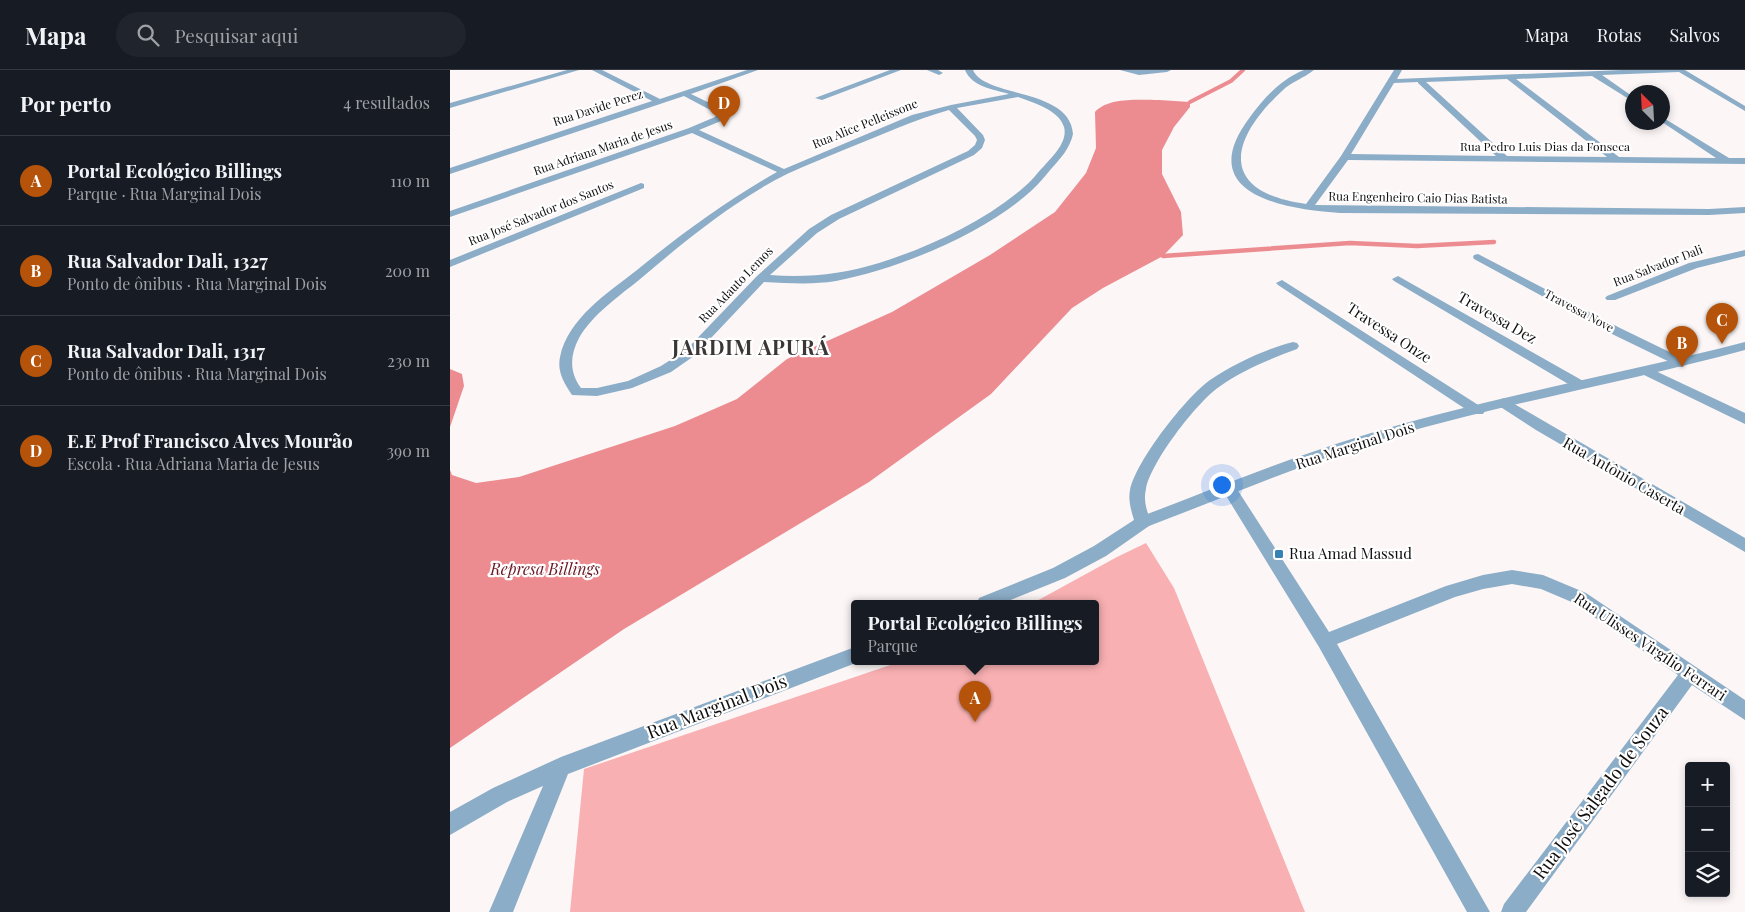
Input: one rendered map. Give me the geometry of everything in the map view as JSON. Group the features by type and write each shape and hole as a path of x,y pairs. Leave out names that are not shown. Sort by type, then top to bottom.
{"street":[{"path":"450,106 575,70"},
{"path":"596,70 658,101"},
{"name":"Rua Davide Perez","path":"450,171 754,70"},
{"path":"819,98 869,77 897,70"},
{"path":"931,70 939,73"},
{"path":"762,278 811,279 836,277 860,271 932,246 984,220 1024,193 1059,156 1066,143 1069,132 1068,124 1051,108 982,82 972,77 969,70"},
{"path":"1124,70 1139,73 1167,70"},
{"name":"Rua Engenheiro Caio Dias Batista","path":"1310,70 1294,76 1286,82 1252,119 1237,143 1234,166 1242,181 1255,191 1269,198 1308,208 1429,212 1709,212 1745,210"},
{"path":"1308,208 1345,157 1398,70"},
{"path":"1392,81 1680,70 1745,109"},
{"path":"1595,74 1625,94"},
{"path":"1508,77 1616,160"},
{"path":"1421,80 1506,160"},
{"name":"Rua Adriana Maria de Jesus","path":"450,214 710,124 718,119 720,115 717,110 684,93"},
{"name":"Rua Alice Pelleissone","path":"784,172 915,116 951,107 1017,95"},
{"name":"Rua Adauto Lemos","path":"784,172 724,207 678,241 602,305 582,326 569,348 565,364 568,380 577,392 597,392 632,384 666,369 690,353 792,248 820,227 971,153 979,146 981,140 979,135 951,107"},
{"path":"1670,123 1727,161"},
{"path":"692,130 784,172"},
{"name":"Rua Pedro Luis Dias da Fonseca","path":"1345,157 1745,161"},
{"name":"Rua José Salvador dos Santos","path":"450,264 641,186"},
{"name":"Rua Salvador Dali","path":"1610,298 1709,260 1745,254"},
{"name":"Travessa Nove","path":"1478,258 1616,331 1682,363"},
{"name":"Travessa Dez","path":"1398,279 1580,385"},
{"name":"Travessa Onze","path":"1282,283 1478,411"},
{"path":"1143,522 1136,504 1139,484 1152,460 1198,398 1212,385 1242,368 1264,356 1293,346"},
{"name":"Rua Marginal Dois","path":"993,600 1059,574 1100,551 1143,522 1300,462 1362,441 1504,403 1682,363 1745,346"},
{"path":"1647,371 1745,419"},
{"name":"Rua Antônio Caserta","path":"1504,403 1541,427 1745,546"},
{"path":"1230,490 1325,641 1479,912"},
{"name":"Rua Ulisses Virgílio Ferrari","path":"1325,641 1452,591 1483,582 1512,577 1543,582 1580,598 1745,711"},
{"name":"Rua Marginal Dois","path":"450,824 500,795 570,763 851,657"},
{"name":"Rua José Salgado de Souza","path":"1512,912 1690,674"},
{"path":"500,912 570,763"}],"shaded area":[{"path":"1146,543 1174,588 1305,912 570,912 584,769 890,665 1099,665 1099,600 1038,600"}],"water":[{"name":"Represa Billings","path":"1159,100 1190,102 1190,107 1174,127 1162,150 1162,174 1181,212 1183,235 1163,256 1103,288 1072,308 991,394 869,482 624,629 450,748 450,470 452,475 476,483 519,477 675,426 737,399 787,359 892,312 990,255 1055,212 1086,173 1096,148 1095,112 1101,107 1116,102"},
{"path":"450,369 462,374 464,386 450,427"}],"waterway":[{"path":"1190,102 1231,81 1243,70"},
{"path":"1163,256 1350,243 1417,246 1494,242"}],"place":[{"name":"E.E Prof Francisco Alves Mourão","path":"724,127"},
{"name":"Rua Salvador Dali, 1317","path":"1722,344"},
{"name":"Rua Salvador Dali, 1327","path":"1682,367"},
{"name":"Rua Amad Massud","path":"1279,554"},
{"name":"Portal Ecológico Billings","path":"975,722"}],"district":[{"name":"JARDIM APURÁ","path":"751,348"}]}
